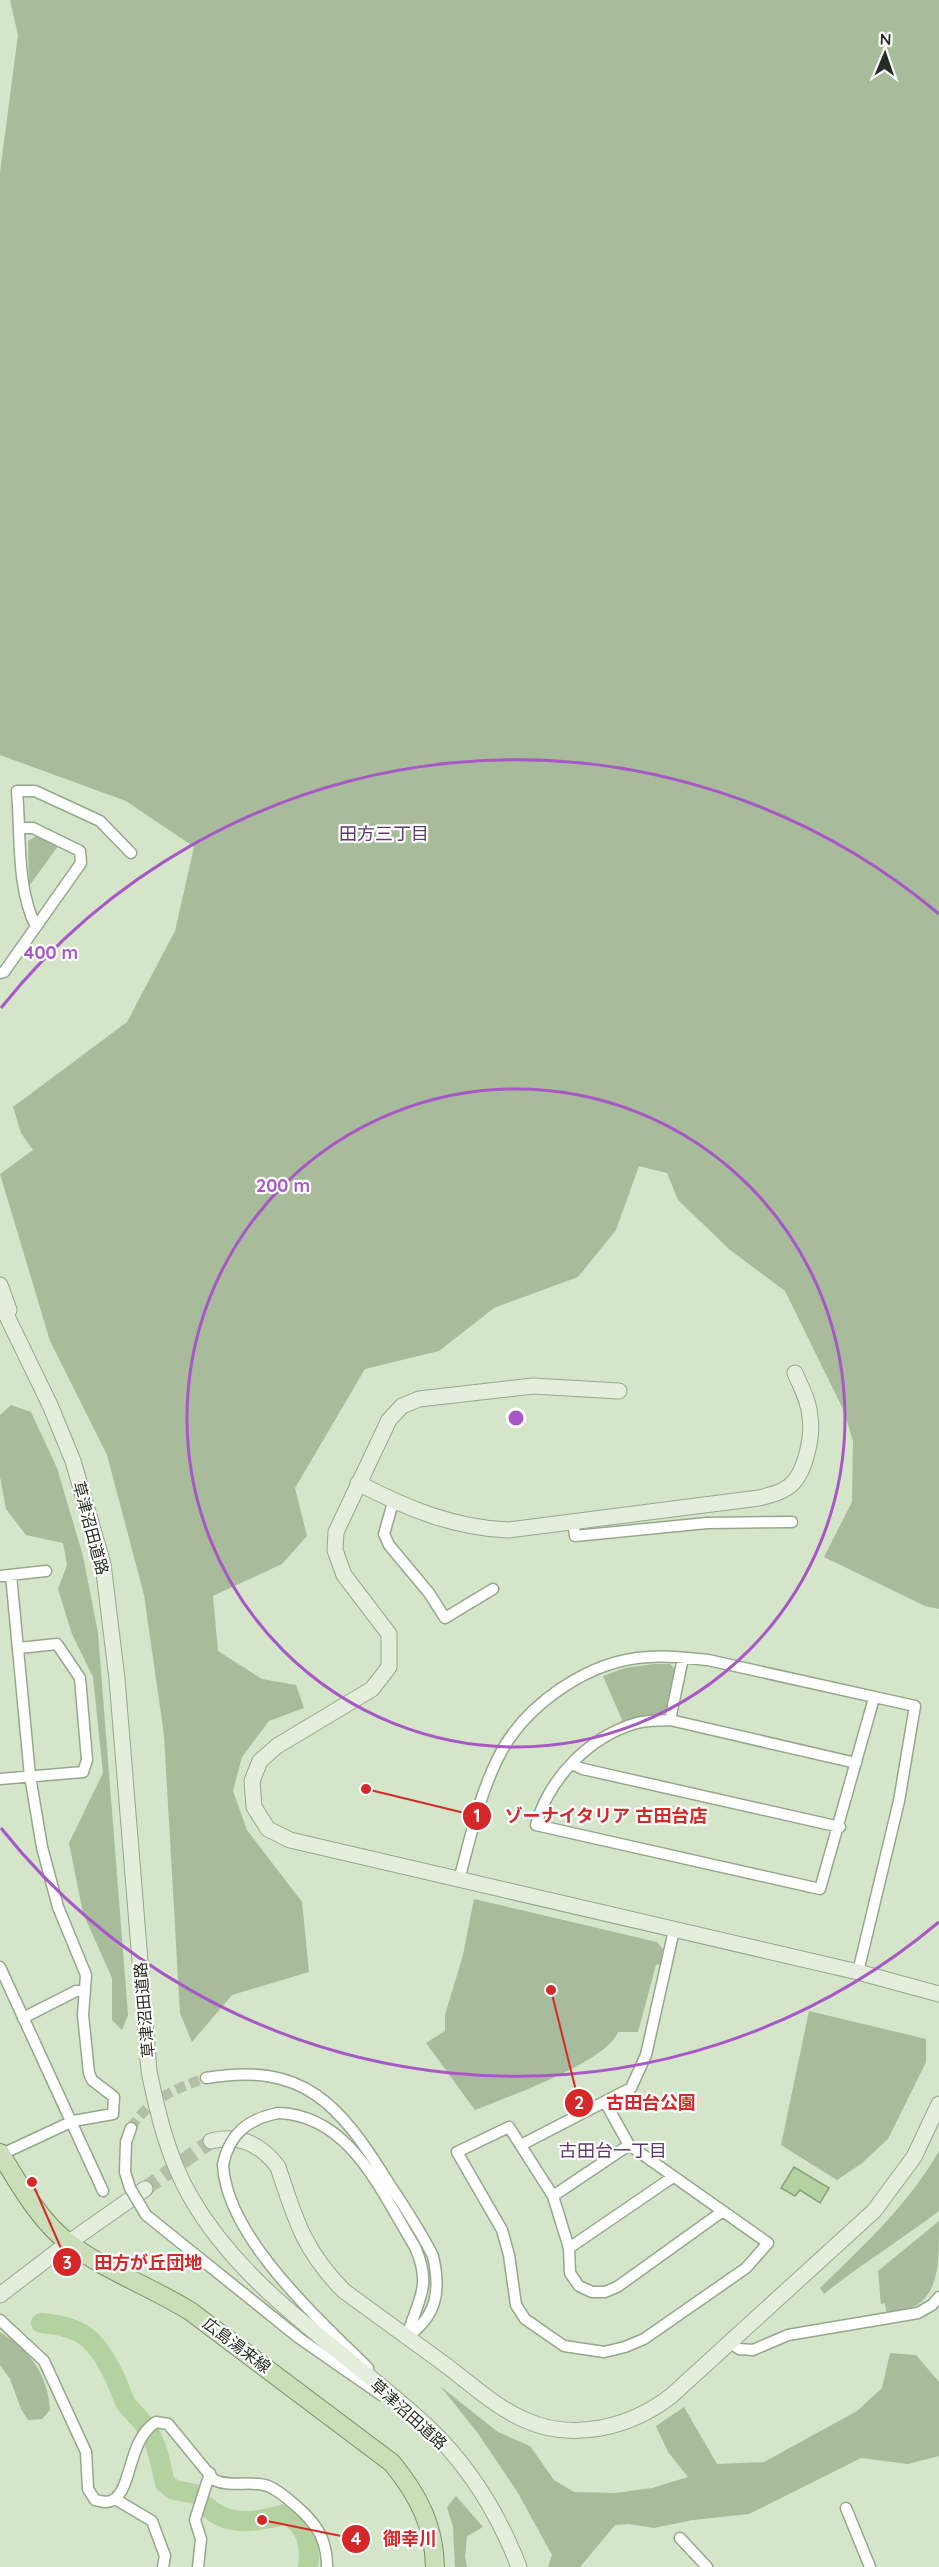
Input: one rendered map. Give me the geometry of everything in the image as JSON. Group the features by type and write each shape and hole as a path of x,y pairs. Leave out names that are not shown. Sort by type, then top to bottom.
{"main road":[{"name":"広島湯来線","path":"0,2154 44,2217 68,2243 110,2270 163,2294 199,2317 392,2463 423,2508 433,2536 435,2567"}],"street":[{"path":"36,927 30,914 24,886 17,791 35,791 100,821 131,853"},
{"path":"0,973 4,972 81,864 80,851 33,828 20,828"},
{"path":"0,1285 17,1333"},
{"path":"0,1302 17,1333"},
{"name":"草津沼田道路","path":"17,1333 73,1461 103,1564 117,1679 149,2071 158,2116 172,2157 191,2197 240,2263 271,2294 428,2427 472,2478 501,2527 519,2567"},
{"path":"358,1484 442,1521 484,1529 508,1530 759,1498 779,1492 793,1483 801,1472 811,1419 806,1398 795,1373"},
{"path":"619,1391 533,1386 419,1399 402,1406 389,1420 336,1532 335,1550 344,1575 389,1634 389,1667 372,1689 277,1746 260,1761 252,1781 254,1807 268,1829 290,1840 858,1972 939,1994"},
{"path":"394,1499 384,1534 388,1545 429,1593 445,1618 493,1589"},
{"path":"573,1521 575,1536 707,1523 792,1522"},
{"path":"0,2154 73,2121 113,2114 116,2106 114,2097 92,2080 89,2073 83,2015 86,1975 58,1907 42,1847 30,1776 19,1648 6,1576 46,1571"},
{"path":"0,1779 83,1772 87,1760 80,1678 57,1644 19,1648"},
{"path":"459,1880 489,1777 498,1756 525,1719 543,1703 591,1673 620,1662 647,1657 708,1660 915,1706 899,1801 858,1972"},
{"path":"670,1720 683,1658"},
{"path":"856,1763 670,1720 639,1722 620,1729 590,1747 572,1764 542,1804 536,1825 820,1888 840,1827 874,1698"},
{"path":"572,1764 583,1769 840,1827"},
{"path":"521,2145 631,2088 646,2055 674,1930"},
{"path":"0,1967 73,2121 103,2191"},
{"path":"23,2018 76,1991 84,1991"},
{"path":"206,2078 255,2074 279,2078 321,2098 354,2129 425,2241 436,2271 435,2300 429,2314 422,2326 407,2337"},
{"path":"605,2102 629,2145 673,2177 723,2211 768,2243 746,2268 644,2339 625,2348 604,2352 564,2346 525,2319 516,2305 509,2254 502,2230 457,2152 509,2127 553,2196 569,2248 570,2274 579,2286 592,2292 605,2292 617,2287 723,2211"},
{"path":"211,2141 236,2138 256,2145 271,2158 278,2167 308,2249 324,2271 344,2291 505,2410 541,2426 573,2430 618,2425 656,2408 881,2203 914,2157 939,2103"},
{"path":"407,2337 424,2292 422,2262 362,2162 347,2145 320,2123 304,2116 278,2113 252,2121 238,2131 230,2142 223,2165 229,2195 241,2219 283,2280 428,2427"},
{"path":"131,2128 126,2142 125,2172 130,2188 146,2214 299,2338 428,2427"},
{"path":"553,2196 629,2145"},
{"path":"569,2248 673,2177"},
{"path":"0,2295 68,2243 145,2189"},
{"path":"729,2342 740,2349 753,2350 788,2335 918,2313 932,2305 939,2297"},
{"path":"0,2320 44,2361 86,2452 87,2489 95,2500 106,2503 115,2499 147,2428 156,2422 168,2424 214,2480 222,2484 267,2486 282,2494 313,2520 324,2537 327,2567"},
{"path":"198,2567 201,2539 195,2520 210,2473"},
{"path":"115,2499 152,2521 165,2556 163,2567"},
{"path":"846,2508 870,2567"},
{"path":"680,2538 707,2567"}],"shaded area":[{"path":"10,0 939,0 939,1609 925,1606 824,1557 852,1502 853,1441 844,1411 785,1291 730,1250 678,1200 667,1173 639,1166 616,1230 578,1277 494,1308 439,1351 365,1369 295,1488 307,1536 282,1564 213,1596 218,1651 262,1679 296,1685 304,1708 269,1721 242,1757 233,1791 247,1830 302,1902 309,1972 232,1995 192,2042 180,2013 164,1735 144,1595 107,1455 50,1341 0,1174 33,1150 21,1133 13,1107 127,1022 175,931 194,847 126,801 0,755 0,172 18,35"},
{"path":"36,836 58,846 29,886 28,841"},
{"path":"11,1405 31,1412 57,1468 83,1556 98,1633 128,2015 122,2030 112,2020 112,1978 83,1913 69,1843 103,1773 93,1677 72,1634 58,1589 67,1565 63,1543 26,1535 6,1509 0,1477 0,1415"},
{"path":"670,1664 675,1669 667,1709 660,1714 623,1722 603,1676 625,1668"},
{"path":"474,1899 657,1942 663,1949 660,1964 656,1965 638,2032 618,2032 610,2043 596,2055 576,2066 531,2088 475,2110 426,2043 445,2031 445,2015 463,1955"},
{"path":"809,2011 926,2039 926,2062 888,2139 862,2163 837,2180 781,2145"},
{"path":"939,2151 939,2211 824,2294 820,2288 899,2207 927,2171"},
{"path":"794,2167 829,2188 820,2203 800,2190 795,2196 781,2188"},
{"path":"939,2221 938,2258 932,2286 917,2305 887,2316 885,2303 881,2304 878,2271"},
{"path":"0,2332 28,2355 41,2375 49,2397 50,2410 42,2419 28,2420 21,2409 10,2379 0,2365"},
{"path":"890,2353 916,2355 939,2382 939,2456 908,2464 861,2458 749,2514 693,2520 654,2528 629,2524 615,2525 580,2567 548,2567 552,2555 518,2493 477,2432 440,2386 498,2432 530,2446 554,2480 574,2492 615,2493 652,2488 688,2477 668,2452 656,2426 684,2407 717,2464 764,2462 857,2411 882,2388"},
{"path":"456,2496 483,2527 467,2536 465,2557 467,2567 455,2567 453,2527 447,2507"}],"waterway":[{"path":"41,2323 79,2332 96,2346 109,2366 125,2402 152,2437 165,2483 174,2490 196,2494"},
{"path":"206,2506 224,2518 234,2520 254,2521 286,2514 299,2524 306,2536 309,2551 308,2567"}],"tunnel":[{"path":"131,2128 146,2110 164,2096 206,2078"},
{"path":"145,2189 211,2141"}],"place":[{"name":"ゾーナイタリア 古田台店","path":"366,1789"},
{"name":"古田台公園","path":"551,1990"},
{"name":"田方が丘団地","path":"32,2182"},
{"name":"御幸川","path":"262,2520"}],"district":[{"name":"田方三丁目","path":"384,833"},
{"name":"古田台一丁目","path":"613,2150"}]}
